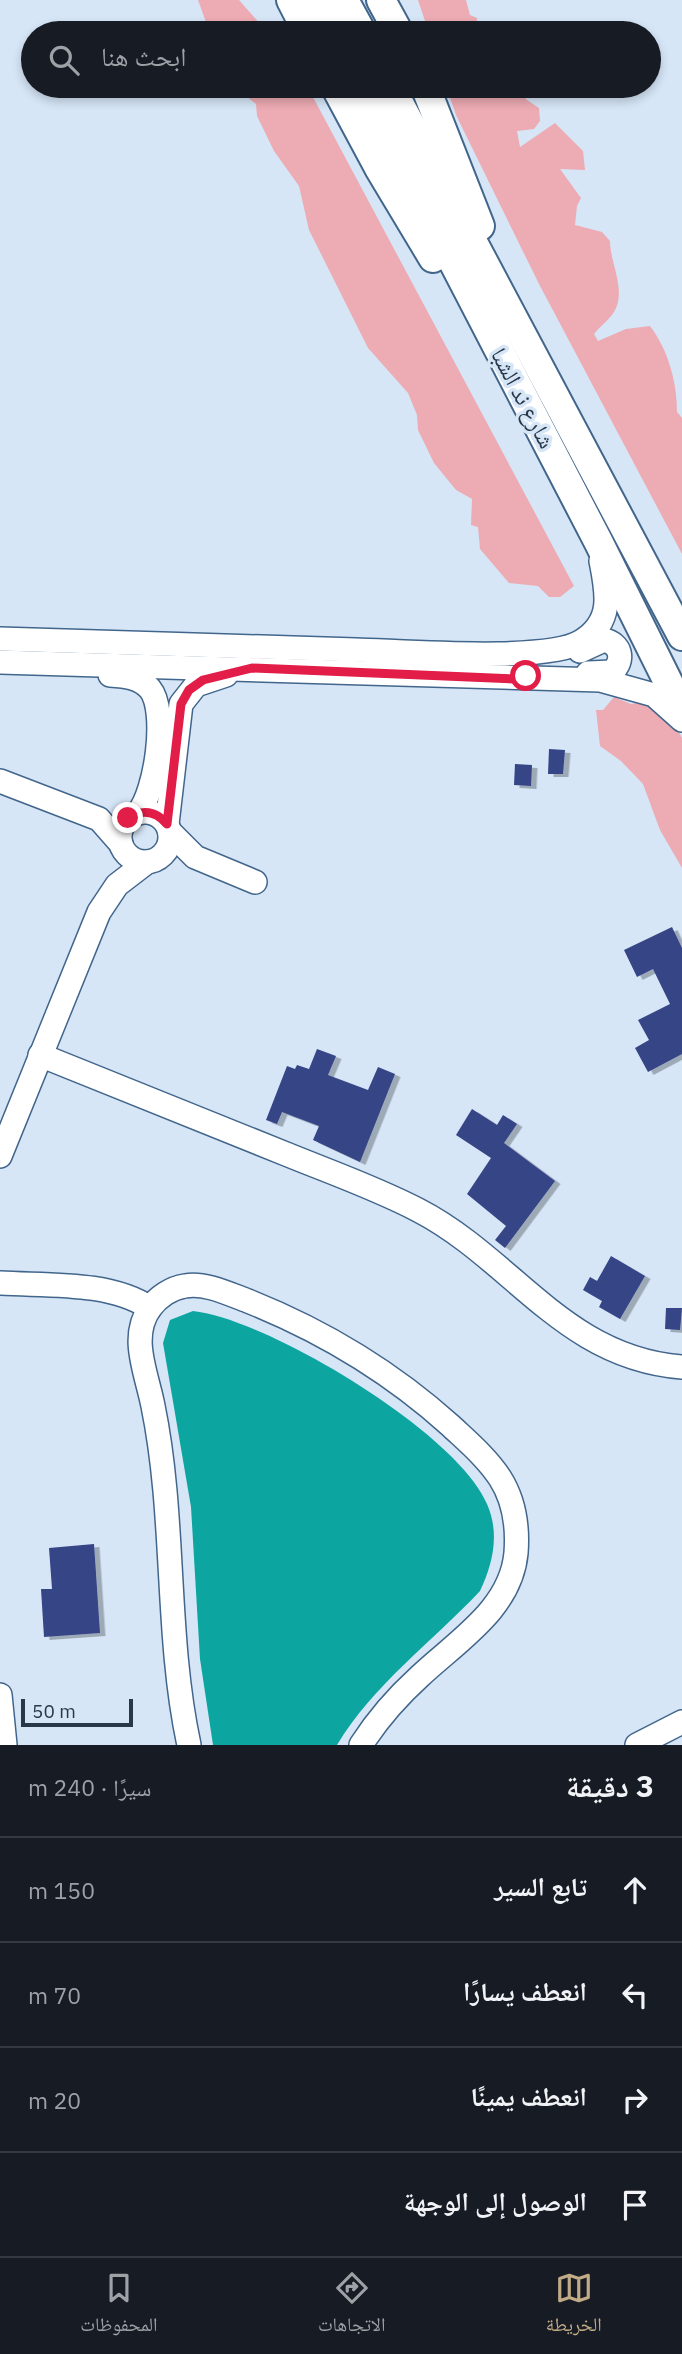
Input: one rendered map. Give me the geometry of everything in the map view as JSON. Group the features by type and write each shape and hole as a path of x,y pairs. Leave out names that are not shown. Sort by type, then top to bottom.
{"main road":[{"path":"291,0 302,21"},
{"path":"381,0 392,21"},
{"path":"327,3 331,21"},
{"path":"327,3 348,21"},
{"path":"341,98 379,169 427,248 463,302 491,336"},
{"name":"شارع ند الشبا","path":"368,98 598,541 682,710"},
{"name":"شارع ند الشبا","path":"396,98 682,636"},
{"path":"430,98 495,261 503,302"}],"street":[{"path":"278,0 293,21"},
{"path":"0,639 423,653 516,652 573,647 597,628 608,602 598,541"},
{"path":"515,679 550,673 606,674 616,668 621,659 614,644 604,640 561,657 534,657 516,652"},
{"path":"0,662 600,680 631,686 654,695 682,720"},
{"path":"0,1156 83,947 117,884 122,828 136,814 153,785 157,733 158,705 150,690 137,679 50,671 29,663"},
{"path":"117,884 153,861 170,844 168,828 179,712 184,696 203,680 252,668"},
{"path":"0,781 99,819 136,814 157,815 195,857 255,882"},
{"path":"99,819 129,857 153,861 195,857"},
{"path":"40,1055 398,1199 454,1233 573,1329 603,1346 635,1358 682,1367"},
{"path":"0,1283 112,1293 132,1298 150,1308"},
{"path":"190,1745 178,1681 171,1556 159,1444 139,1346 141,1329 150,1308 174,1289 195,1285 260,1306 329,1338 380,1369 443,1418 479,1452 506,1489 516,1534 514,1564 506,1588 485,1617 402,1694 361,1745"},
{"path":"0,1695 5,1745"},
{"path":"637,1745 682,1722"}],"shaded area":[{"path":"198,0 239,0 257,21 206,21"},
{"path":"418,0 466,0 470,15 477,18 477,21 425,21"},
{"path":"248,98 314,99 574,586 560,597 549,597 538,586 509,583 480,549 478,527 471,525 472,499 456,490 434,463 418,430 417,415 408,393 368,348 309,230 299,186 274,151 257,116 256,104"},
{"path":"450,98 525,98 539,108 540,121 534,129 517,131 520,147 555,123 583,151 585,170 560,169 581,198 577,206 575,225 602,232 610,241 619,292 614,311 594,334 598,341 626,329 650,326 662,345 673,377 677,412 682,418 682,554 539,284"},
{"path":"614,697 631,704 650,701 676,726 682,738 682,868 660,830 643,784 621,761 600,746 596,710 603,710"},
{"path":"193,1311 226,1319 311,1357 401,1414 439,1445 469,1476 491,1515 493,1548 480,1591 386,1683 337,1745 213,1745 200,1659 191,1507 163,1343 170,1320"}],"building":[{"path":"549,749 565,750 563,774 548,774"},
{"path":"515,764 532,765 531,786 514,785"},
{"path":"672,927 682,948 682,1054 648,1072 635,1048 649,1040 638,1020 670,1004 653,969 637,977 624,950"},
{"path":"317,1049 336,1056 328,1075 368,1090 378,1067 395,1074 360,1162 313,1140 319,1126 282,1112 277,1124 266,1120 287,1066 295,1069 297,1065 309,1069"},
{"path":"472,1109 497,1125 503,1115 517,1124 504,1143 555,1181 505,1248 495,1240 506,1226 467,1194 491,1158 456,1135"},
{"path":"611,1256 645,1276 620,1319 599,1307 602,1301 583,1290 590,1277 597,1281"},
{"path":"666,1308 682,1308 680,1330 665,1329"},
{"path":"94,1544 100,1633 44,1637 41,1589 52,1589 49,1548"}],"route":[{"path":"128,818 145,812 157,815 167,824 181,704 189,690 203,680 237,674 252,668 515,679 526,676"}]}
